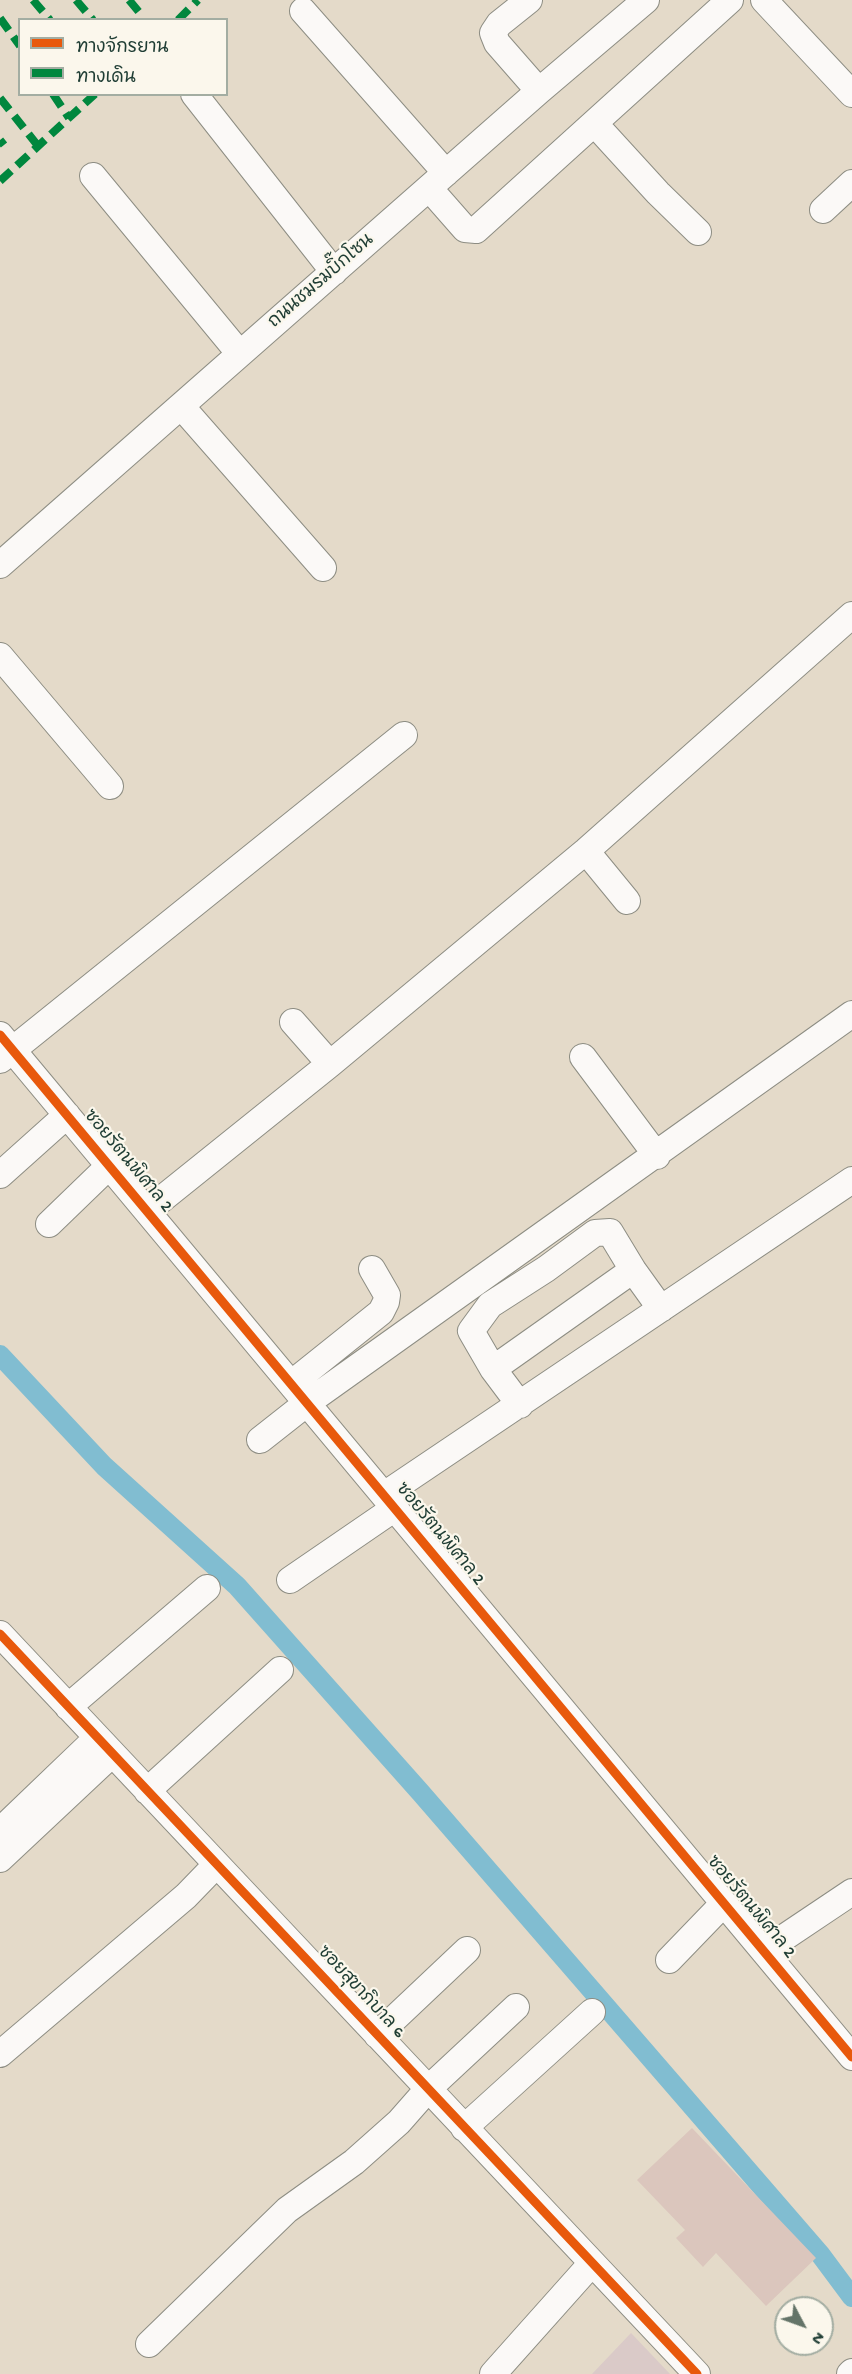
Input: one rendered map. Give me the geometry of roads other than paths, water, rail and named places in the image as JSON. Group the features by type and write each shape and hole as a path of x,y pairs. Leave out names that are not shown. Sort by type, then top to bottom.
{"street":[{"path":"529,0 499,24 493,33 497,42 539,91"},
{"name":"ถนนชมรมบิ๊กโซน","path":"0,565 645,0"},
{"path":"303,11 438,181 465,229 476,230 730,0"},
{"path":"764,0 852,94"},
{"path":"196,96 334,272"},
{"path":"594,123 658,193 698,232"},
{"path":"93,176 240,354"},
{"path":"823,210 852,183"},
{"path":"181,406 323,568"},
{"path":"147,1211 330,1064 586,851 852,615"},
{"path":"0,656 110,786"},
{"path":"4,1048 404,735"},
{"path":"586,851 627,901"},
{"path":"299,1394 657,1156 852,1014"},
{"path":"293,1022 330,1064"},
{"name":"ซอยรัตนพิศาล 2","path":"4,1048 67,1115 852,2057"},
{"path":"583,1057 657,1156"},
{"path":"0,1174 67,1115"},
{"path":"49,1224 109,1166"},
{"path":"290,1580 389,1502 520,1405 852,1180"},
{"path":"520,1405 494,1369 471,1331 479,1317 496,1300 546,1269 595,1233 610,1232 633,1270 661,1309"},
{"path":"260,1440 299,1394 381,1312 387,1295 372,1269"},
{"path":"494,1369 633,1270"},
{"path":"68,1707 207,1588"},
{"name":"ซอยสุขาภิบาล 6","path":"1,1638 696,2374"},
{"path":"147,1791 280,1670"},
{"path":"0,1831 105,1746"},
{"path":"0,1859 105,1746"},
{"path":"0,2054 186,1896 216,1865"},
{"path":"764,1951 852,1892"},
{"path":"669,1960 724,1903"},
{"path":"377,2035 467,1950"},
{"path":"149,2344 287,2210 354,2162 399,2122 428,2089 516,2007"},
{"path":"464,2128 592,2012"},
{"path":"493,2374 592,2263"}],"waterway":[{"path":"0,1355 104,1466 237,1586 421,1793 820,2254 852,2297"}]}
